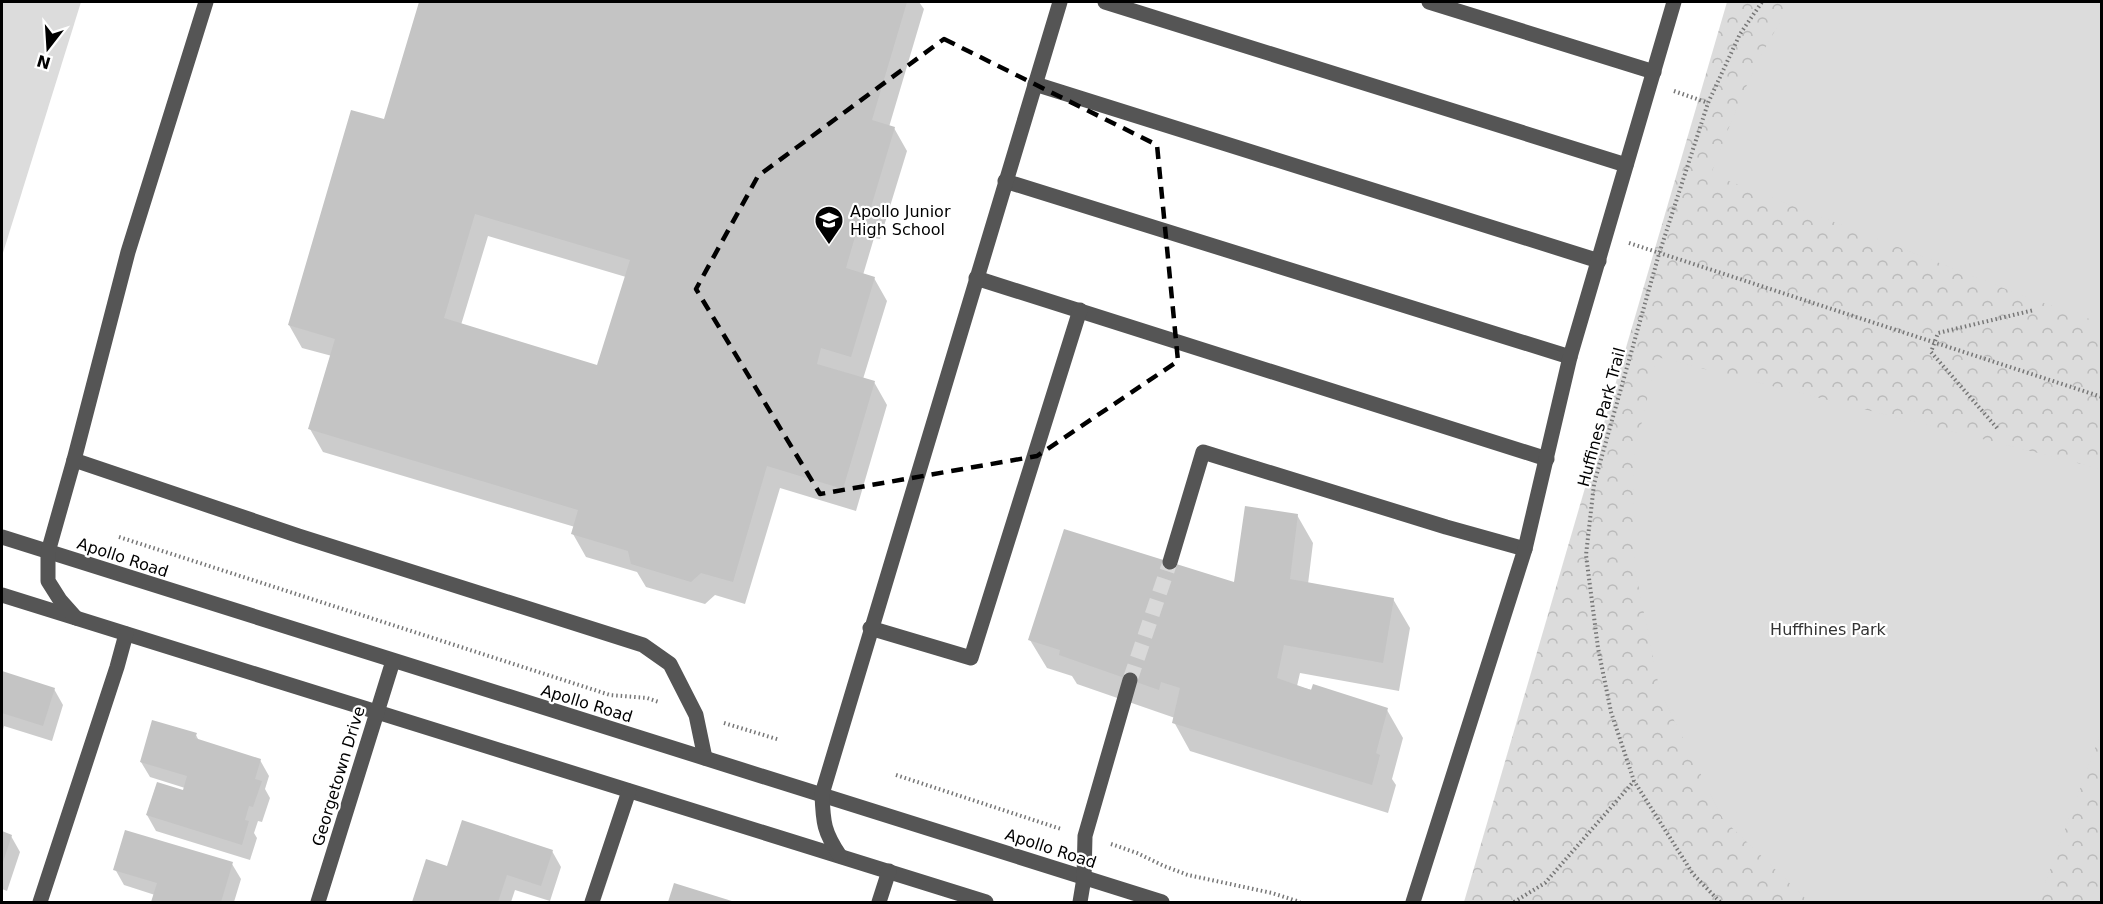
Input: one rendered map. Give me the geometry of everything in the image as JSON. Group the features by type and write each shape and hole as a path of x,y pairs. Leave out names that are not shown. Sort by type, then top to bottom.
{"street":[{"path":"76,618 60,600 48,581 48,552 128,252 206,2"},
{"path":"840,856 827,836 823,821 822,794 870,628 1060,2"},
{"path":"1105,2 1626,165"},
{"path":"1429,2 1652,77"},
{"path":"1413,903 1525,549 1570,357 1674,2"},
{"path":"1035,84 1599,261"},
{"path":"1005,181 1570,357"},
{"path":"976,278 1547,459"},
{"path":"870,628 971,658 1080,310"},
{"path":"1170,562 1203,452 1525,549"},
{"path":"74,460 299,536 643,645 670,664 696,715 705,758"},
{"name":"Apollo Road","path":"2,537 1162,903"},
{"path":"2,595 986,903"},
{"path":"40,903 126,634"},
{"name":"Georgetown Drive","path":"318,903 393,661"},
{"path":"1080,903 1084,878 1085,837 1130,680"},
{"path":"592,903 628,790"},
{"path":"879,903 889,871"}],"path":[{"name":"Huffines Park Trail","path":"1720,903 1693,874 1634,781 1611,712 1598,648 1586,555 1594,484 1659,254 1708,103 1740,34 1762,2"},
{"path":"1652,77 1708,103"},
{"path":"1606,235 2102,397"},
{"path":"1997,428 1931,352 1938,333 2034,310"},
{"path":"119,537 610,695 646,698 780,740"},
{"path":"1514,903 1545,883 1634,781"}],"highlighted area":[{"path":"944,39 1157,145 1178,361 1037,456 820,494 696,289 758,176"}],"green space":[{"path":"2,2 81,2 2,256"},
{"name":"Huffhines Park","path":"1727,2 2101,2 2101,902 1464,902"},
{"path":"1794,2 2101,2 2101,323 2029,298 1711,174 1757,63"},
{"path":"1657,357 2101,469 2101,732 2038,902 1809,902 1723,819 1660,692 1635,569 1633,460"}],"building":[{"path":"419,2 907,2 872,120 895,127 868,217 861,216 846,268 875,277 851,357 821,348 817,364 875,381 843,489 767,466 733,582 701,573 691,582 631,564 628,551 571,534 578,510 308,429 335,339 288,325 351,110 384,119","holes":["475,214 630,260 597,365 444,318"]},
{"path":"1245,506 1298,514 1290,579 1394,598 1383,663 1284,645 1277,678 1311,690 1313,684 1388,708 1376,753 1380,755 1372,785 1172,723 1180,688 1161,682 1159,690 1059,655 1060,650 1028,640 1064,529 1234,582"},
{"path":"2,671 55,688 43,726 2,713"},
{"path":"152,720 197,733 195,738 261,759 255,779 262,781 253,807 249,806 245,820 249,821 242,845 146,815 157,782 183,790 187,776 140,762"},
{"path":"462,820 553,850 541,886 507,875 498,902 412,902 426,859 447,866"},
{"path":"125,830 233,862 221,902 151,902 157,883 113,870"},
{"path":"2,831 12,835 2,865"},
{"path":"674,883 735,902 668,902"}],"tunnel":[{"path":"1130,680 1170,562"}],"place":[{"name":"Apollo Junior High School","path":"829,246"}]}
